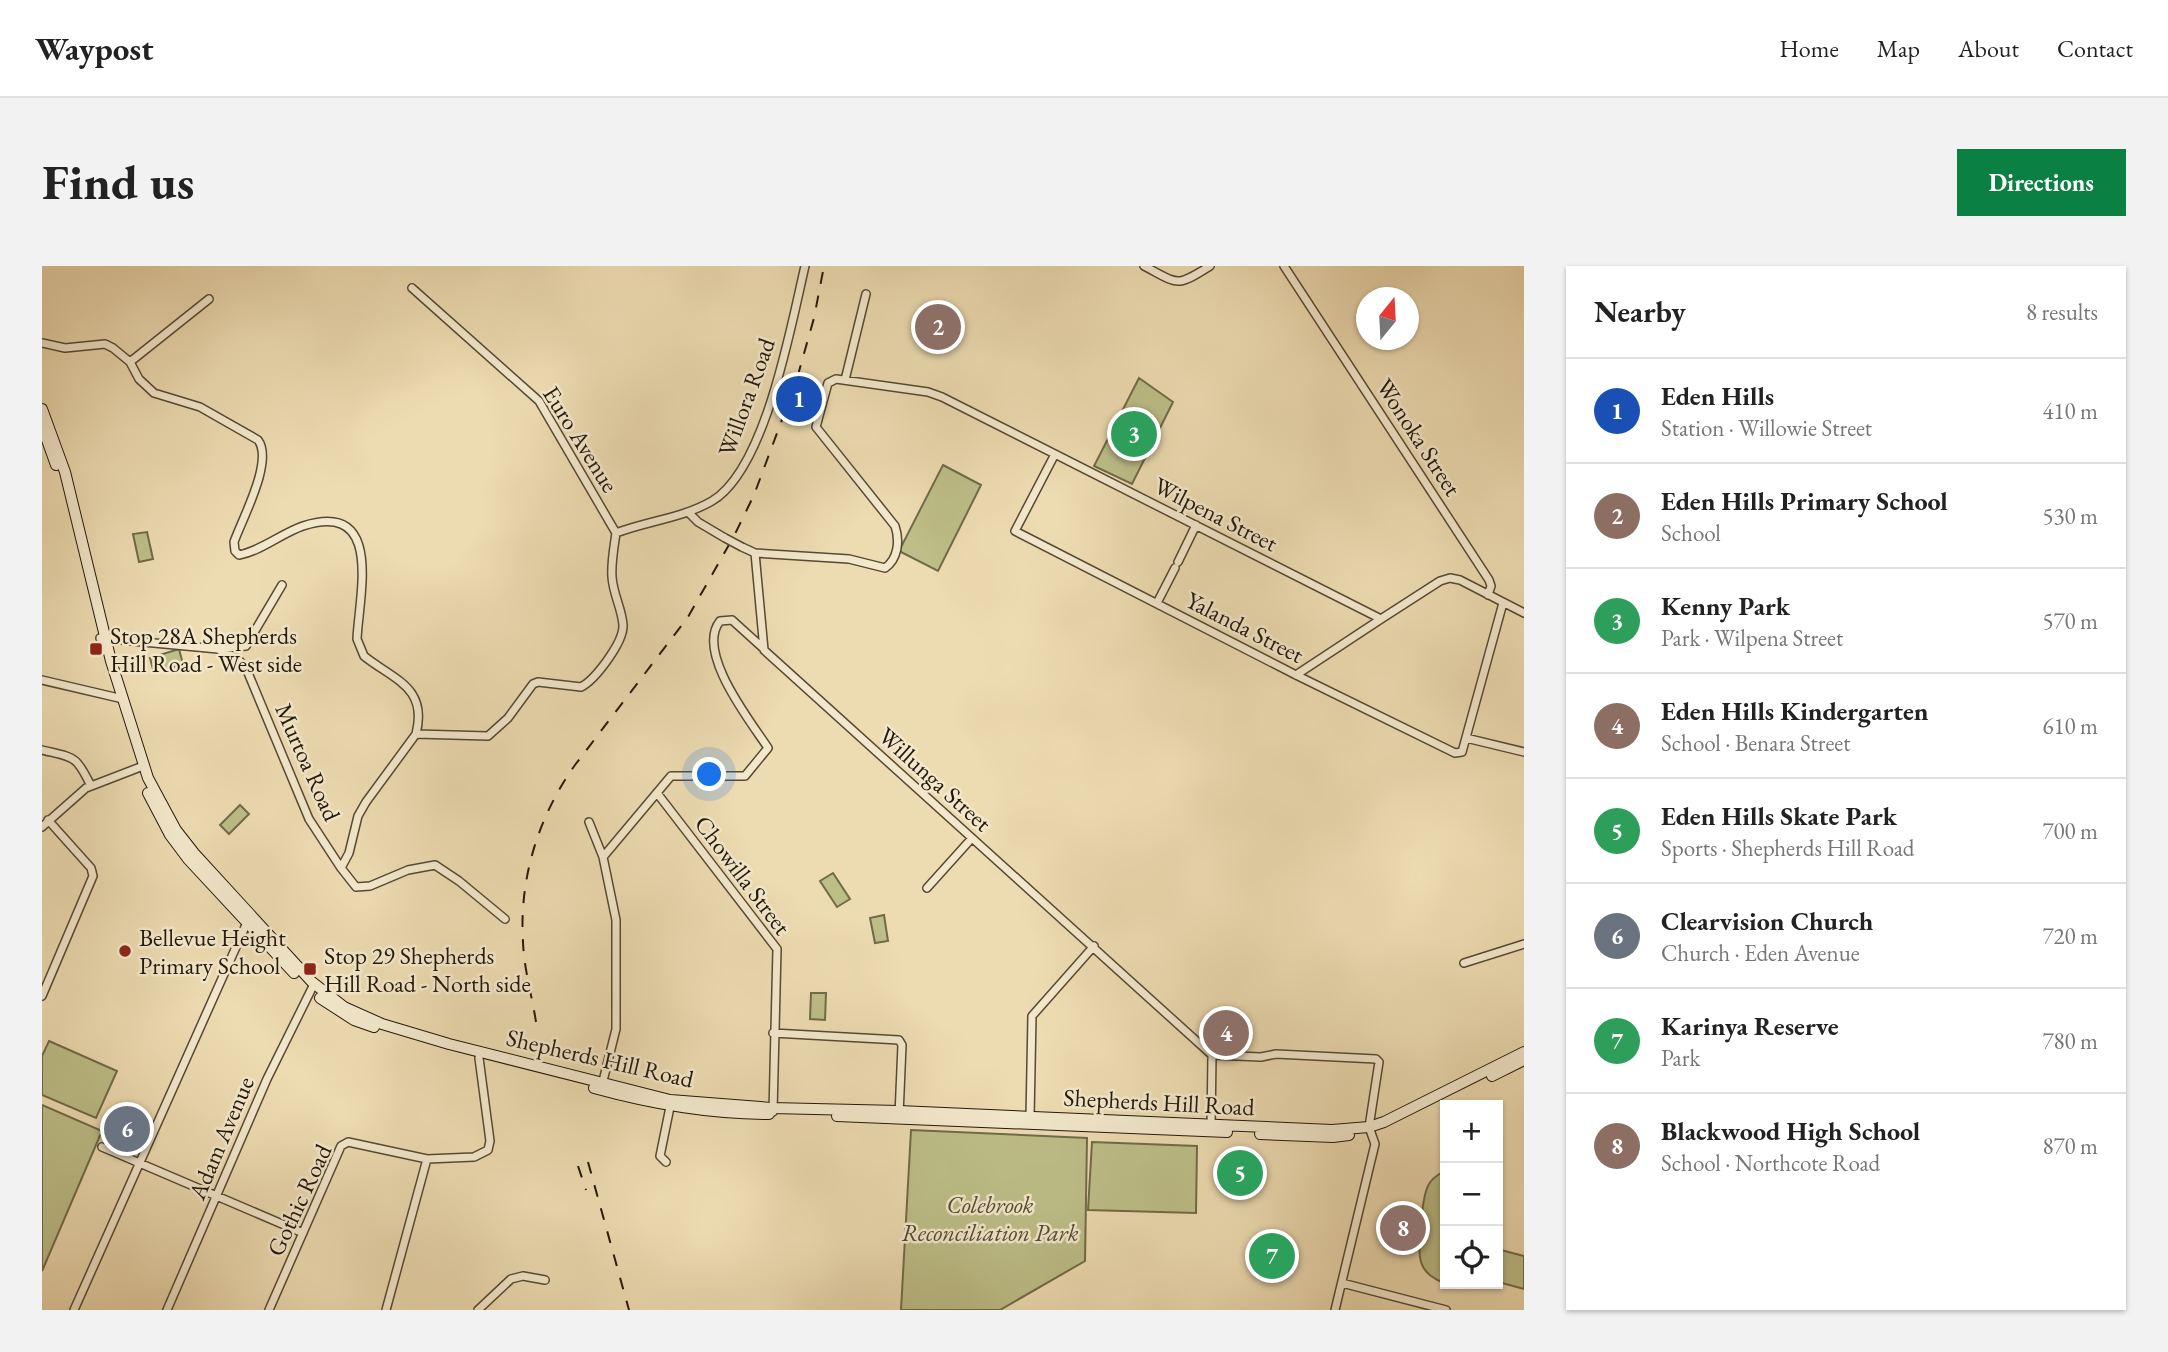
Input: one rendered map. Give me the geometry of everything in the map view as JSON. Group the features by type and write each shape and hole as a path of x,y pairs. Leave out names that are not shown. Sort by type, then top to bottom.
{"main road":[{"name":"Shepherds Hill Road","path":"42,409 65,472 103,638"},
{"name":"Shepherds Hill Road","path":"42,426 62,485 140,766 176,830 248,918 329,1005 354,1020 478,1058 670,1100 773,1111 1211,1128 1333,1137 1370,1130 1404,1119 1524,1060"},
{"name":"Shepherds Hill Road","path":"312,986 344,1007 382,1024 670,1107 732,1114 773,1111"},
{"name":"Shepherds Hill Road","path":"1370,1130 1524,1052"}],"street":[{"name":"Willora Road","path":"616,533 688,512 716,499 747,462 772,395 805,266"},
{"path":"1144,266 1174,281 1186,281 1210,266"},
{"name":"Wonoka Street","path":"1284,266 1489,580 1491,586 1488,595"},
{"name":"Euro Avenue","path":"412,288 539,401 616,533"},
{"path":"688,512 698,522 755,553 849,559 885,568 892,563 897,548 898,534 895,526 816,427 828,383 840,379 866,294"},
{"path":"130,362 209,299"},
{"path":"42,343 65,348 105,344 130,362 139,379 153,393 208,411 262,445 263,461 260,472 234,542 237,553 243,555 303,526 322,522 335,523 351,530 362,551 357,639 360,649 364,656 406,685 415,695 418,714 416,734 358,816 349,853 341,868"},
{"name":"Wilpena Street","path":"840,379 935,395 1381,619"},
{"name":"Yalanda Street","path":"1055,454 1015,531 1296,675 1459,754 1466,738"},
{"path":"1157,603 1196,525"},
{"path":"416,734 488,736 508,718 533,684 538,682 581,687 588,684 619,642 623,632 612,580 616,533"},
{"path":"755,553 764,650"},
{"path":"1296,675 1440,581 1450,578 1460,580 1524,613"},
{"path":"218,649 246,646 282,585"},
{"path":"1503,603 1466,738 1524,752"},
{"name":"Willunga Street","path":"759,761 768,748 729,691 715,647 714,632 720,621 732,620 1212,1055"},
{"name":"Murtoa Road","path":"103,638 218,649 238,659 246,668 309,820 356,887 370,886 408,870 435,865 505,919"},
{"path":"42,680 120,698"},
{"path":"42,750 79,762 91,786"},
{"name":"Chowilla Street","path":"603,857 671,776 745,776 759,761"},
{"path":"42,827 91,786 140,766"},
{"name":"Chowilla Street","path":"657,793 777,949 773,1111"},
{"path":"42,996 93,876 91,868 48,820"},
{"path":"589,822 603,857 616,920 616,1029 601,1086"},
{"path":"927,888 972,838"},
{"path":"74,1310 248,918"},
{"path":"1464,963 1524,944"},
{"path":"1030,1121 1032,1016 1094,946"},
{"name":"Adam Avenue","path":"167,1310 267,1079 312,986"},
{"path":"773,1032 899,1040 902,1045 899,1114"},
{"path":"1211,1128 1212,1055 1276,1054 1376,1059 1380,1066 1370,1130 1376,1144 1335,1310"},
{"path":"386,1310 427,1159 474,1157 488,1150 490,1141 478,1058"},
{"path":"666,1162 660,1156 670,1107"},
{"name":"Gothic Road","path":"269,1310 341,1146 348,1142 427,1159"},
{"path":"102,1147 303,1233"},
{"path":"478,1310 511,1279 523,1276 545,1280"},
{"path":"1342,1283 1446,1310"}],"green space":[{"path":"1139,378 1173,402 1132,484 1094,466"},
{"path":"943,465 981,485 938,571 899,551"},
{"path":"147,532 153,559 139,562 133,534"},
{"path":"179,649 183,664 154,673 150,658"},
{"path":"240,805 249,814 229,834 220,825"},
{"path":"833,873 850,899 837,907 820,881"},
{"path":"884,915 888,941 875,943 870,918"},
{"path":"811,993 826,993 825,1020 810,1019"},
{"path":"49,1041 117,1071 96,1118 42,1095 42,1056"},
{"path":"42,1105 102,1131 42,1271"},
{"name":"Colebrook Reconciliation Park","path":"911,1130 1087,1138 1085,1261 1000,1310 901,1310"},
{"path":"1092,1142 1197,1146 1196,1213 1088,1210"},
{"path":"1234,1160 1250,1162 1259,1177 1259,1184 1224,1180 1225,1169"},
{"path":"1440,1174 1440,1281 1427,1273 1420,1256 1424,1199 1431,1181"},
{"path":"1503,1251 1524,1256 1524,1289 1503,1283"}],"railway":[{"path":"536,1022 525,962 523,918 528,872 541,827 575,765 688,617 734,536 754,495 796,382 814,318 824,266"},
{"path":"588,1162 629,1310"},
{"path":"578,1166 586,1190"}],"place":[{"name":"Eden Hills Primary School","path":"938,327"},
{"name":"Eden Hills","path":"799,399"},
{"name":"Kenny Park","path":"1134,434"},
{"name":"Stop 28A Shepherds Hill Road - West side","path":"96,649"},
{"name":"Bellevue Height Primary School","path":"125,951"},
{"name":"Stop 29 Shepherds Hill Road - North side","path":"310,969"},
{"name":"Eden Hills Kindergarten","path":"1226,1033"},
{"name":"Clearvision Church","path":"127,1129"},
{"name":"Eden Hills Skate Park","path":"1240,1173"},
{"name":"Blackwood High School","path":"1403,1228"},
{"name":"Karinya Reserve","path":"1272,1256"}]}
